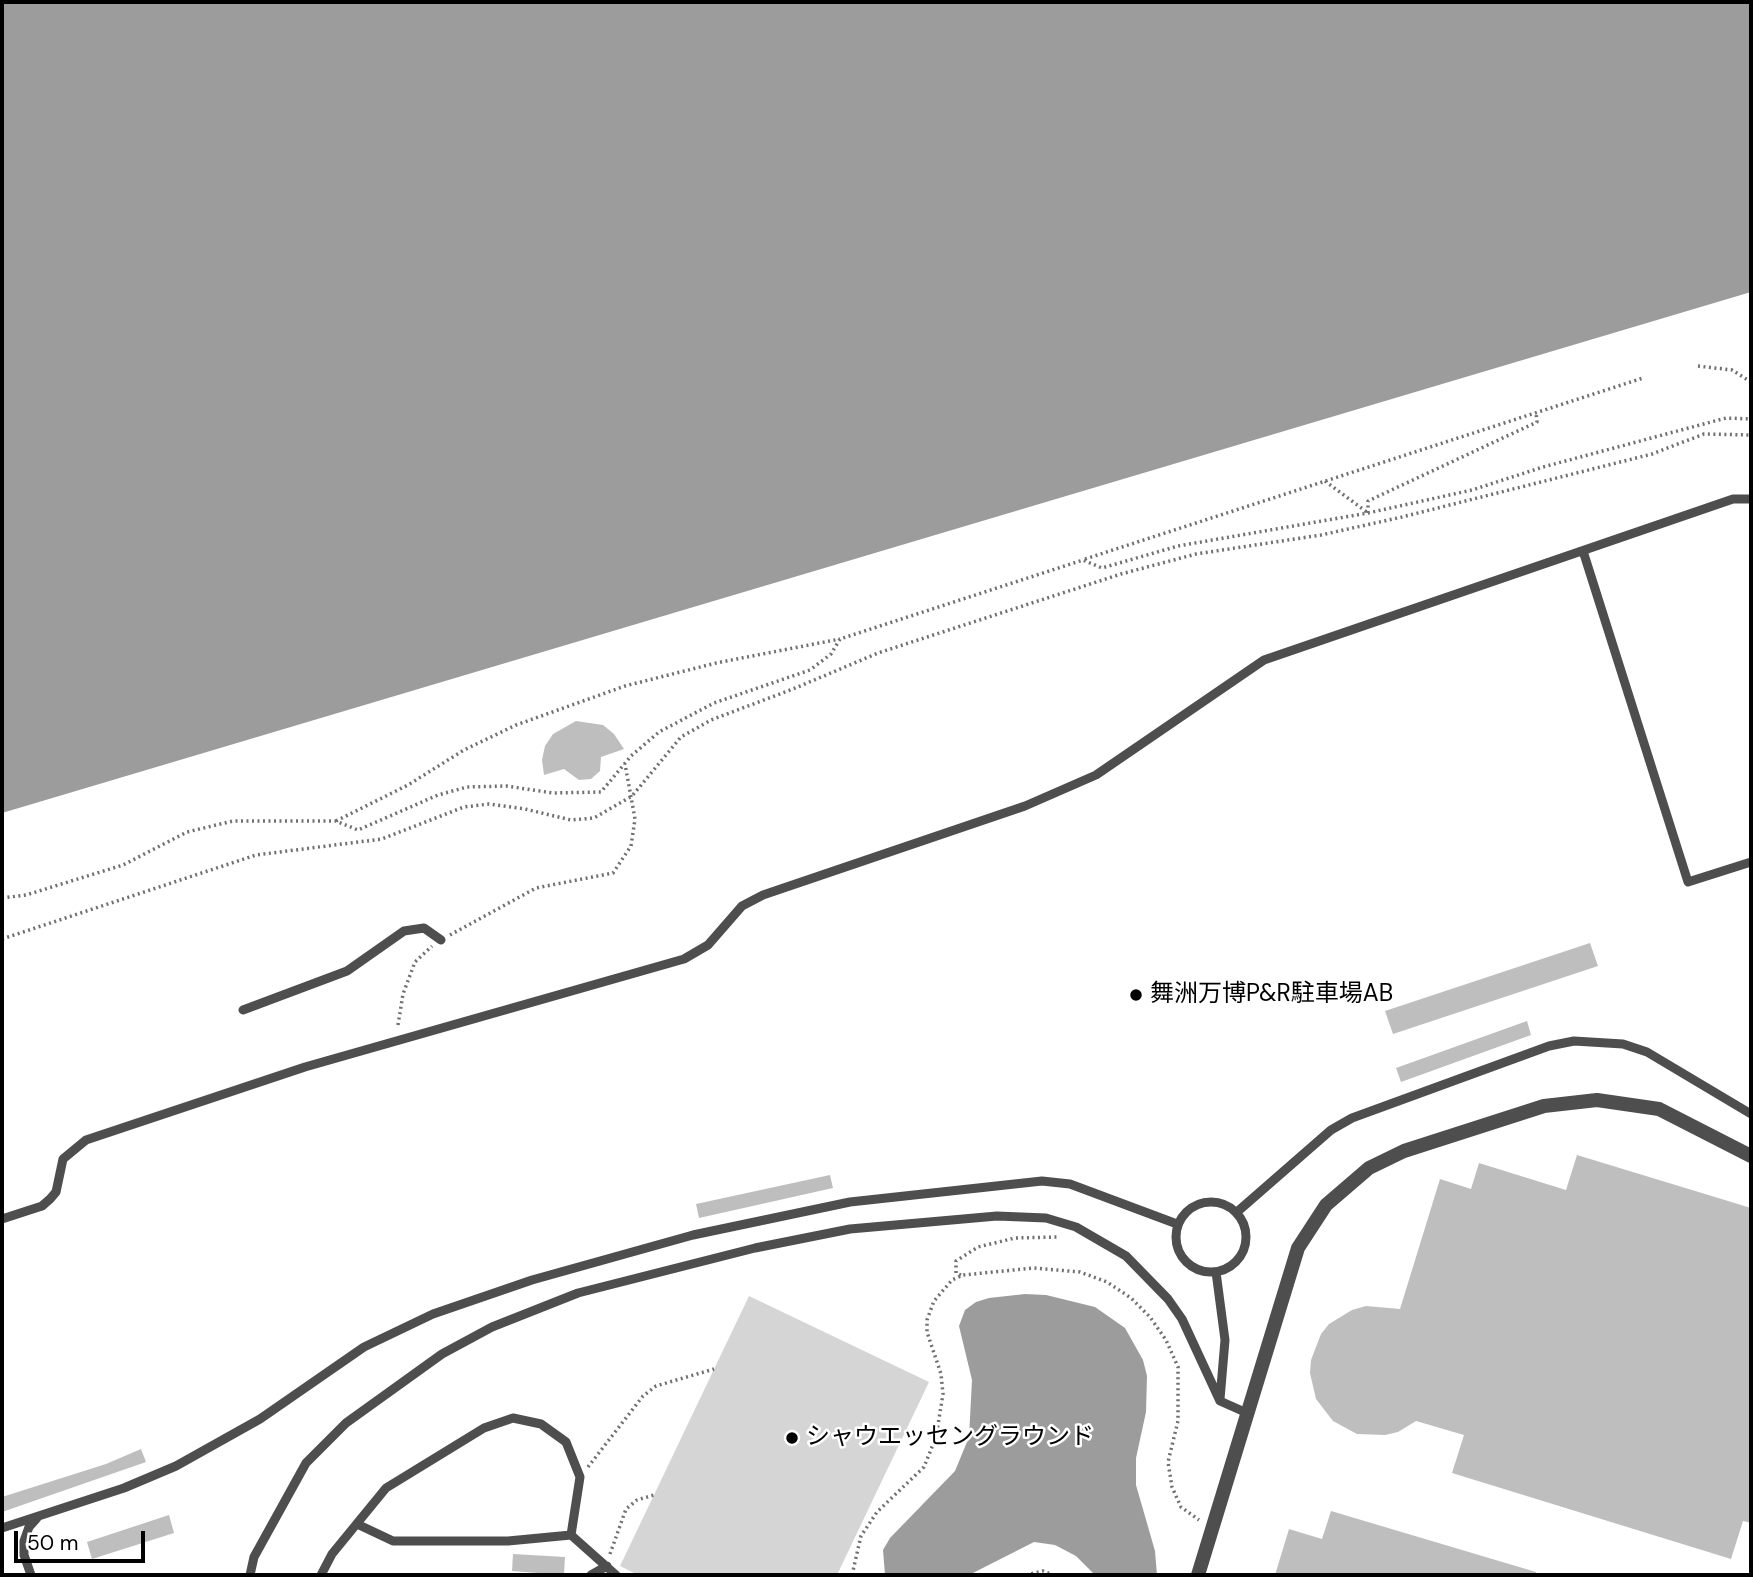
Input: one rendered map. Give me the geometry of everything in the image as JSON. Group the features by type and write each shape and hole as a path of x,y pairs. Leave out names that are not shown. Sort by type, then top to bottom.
{"street":[{"path":"1198,1575 1298,1248 1326,1205 1369,1168 1404,1151 1544,1106 1597,1100 1659,1109 1751,1156"}],"lane":[{"path":"2,1219 42,1206 50,1199 56,1192 63,1159 69,1151 86,1140 305,1068 684,959 708,945 742,906 763,894 1025,806 1096,775 1264,660 1733,499 1751,499"},
{"path":"1583,551 1688,882 1751,862"},
{"path":"243,1010 347,971 404,931 425,928 441,940"},
{"path":"1237,1212 1308,1149 1352,1118 1549,1046 1574,1041 1623,1044 1647,1052 1751,1114"},
{"path":"2,1528 124,1488 221,1443 364,1347 433,1314 519,1284 693,1235 850,1202 1042,1181 1070,1184 1178,1224"},
{"path":"1215,1201 1237,1212 1246,1232 1242,1253 1236,1262 1216,1272 1195,1269 1186,1263 1176,1245 1178,1224 1183,1214 1203,1202 1215,1201"},
{"path":"250,1575 254,1556 306,1463 346,1423 442,1354 492,1327 578,1293 755,1248 850,1228 997,1216 1046,1218 1076,1227 1126,1256 1168,1299 1182,1319 1220,1401 1247,1413"},
{"path":"1216,1272 1225,1340 1220,1401"},
{"path":"321,1575 332,1554 386,1488 484,1428 513,1418 541,1424 555,1431 572,1452 580,1477 571,1535"},
{"path":"31,1575 24,1556 24,1541 29,1527 39,1516"},
{"path":"357,1524 393,1541 508,1541 571,1535 616,1575"},
{"path":"591,1575 607,1566"}],"path":[{"path":"1698,366 1732,370 1751,382"},
{"path":"337,821 408,785 464,750 540,717 664,676 840,639 1643,378"},
{"path":"1368,513 1368,502 1537,422 1536,413"},
{"path":"1083,560 1102,568 1178,546 1368,513 1472,490 1543,467 1726,418 1751,419"},
{"path":"2,939 256,855 382,839 464,807 489,804 571,820 594,818 632,796 681,737 711,720 878,653 1121,574 1196,554 1321,535 1473,500 1556,476 1652,453 1704,434 1751,435"},
{"path":"1325,481 1368,513"},
{"path":"2,898 26,895 123,865 187,832 233,821 337,821 358,830 438,795 467,787 506,786 553,793 601,792 625,764 659,732 714,703 810,670 831,654 840,639"},
{"path":"398,1025 403,994 415,962 441,940 504,903 536,888 613,873 631,846 635,819 625,764"},
{"path":"963,1275 956,1273 956,1261 978,1247 1015,1238 1062,1237 1076,1227"},
{"path":"852,1575 861,1536 877,1512 924,1467 936,1437 943,1394 941,1374 927,1332 927,1320 934,1301 952,1280 963,1275 1034,1268 1080,1272 1107,1282 1131,1298 1150,1317 1178,1367 1178,1421 1168,1462 1172,1487 1181,1507 1199,1520"},
{"path":"580,1477 643,1396 656,1386 714,1370"},
{"path":"607,1566 625,1509 637,1500 654,1495"},
{"path":"1026,1575 1043,1571 1053,1575"}],"shaded area":[{"path":"2,2 1751,2 1751,292 2,813"},
{"path":"1025,1294 1046,1295 1095,1307 1125,1328 1143,1360 1147,1376 1146,1412 1136,1458 1136,1485 1155,1551 1157,1575 1095,1575 1076,1556 1055,1545 1034,1542 969,1575 885,1575 883,1550 890,1538 955,1471 969,1437 972,1380 959,1326 965,1310 976,1302 989,1298"},
{"name":"シャウエッセングラウンド","path":"749,1296 929,1382 837,1575 638,1575 620,1566"}],"building":[{"path":"576,721 603,725 614,734 624,749 601,757 600,771 591,779 579,780 564,769 544,775 542,760 545,746 553,734"},
{"path":"1590,943 1598,966 1393,1034 1385,1011"},
{"path":"1527,1021 1531,1035 1401,1082 1396,1068"},
{"path":"1577,1155 1751,1208 1751,1523 1743,1521 1731,1559 1452,1473 1464,1435 1416,1421 1398,1432 1385,1435 1357,1434 1333,1421 1316,1399 1310,1373 1311,1360 1321,1334 1329,1324 1352,1310 1366,1306 1400,1309 1440,1179 1471,1189 1479,1163 1566,1190"},
{"path":"830,1175 833,1188 699,1218 696,1204"},
{"path":"141,1449 146,1462 2,1512 2,1497 106,1464"},
{"path":"1331,1511 1536,1572 1536,1575 1275,1575 1289,1529 1322,1539"},
{"path":"169,1515 174,1533 92,1559 87,1542"},
{"path":"513,1554 565,1557 564,1575 512,1571"}],"place":[{"name":"舞洲万博P&R駐車場AB","path":"1136,995"},
{"name":"シャウエッセングラウンド","path":"792,1438"}]}
